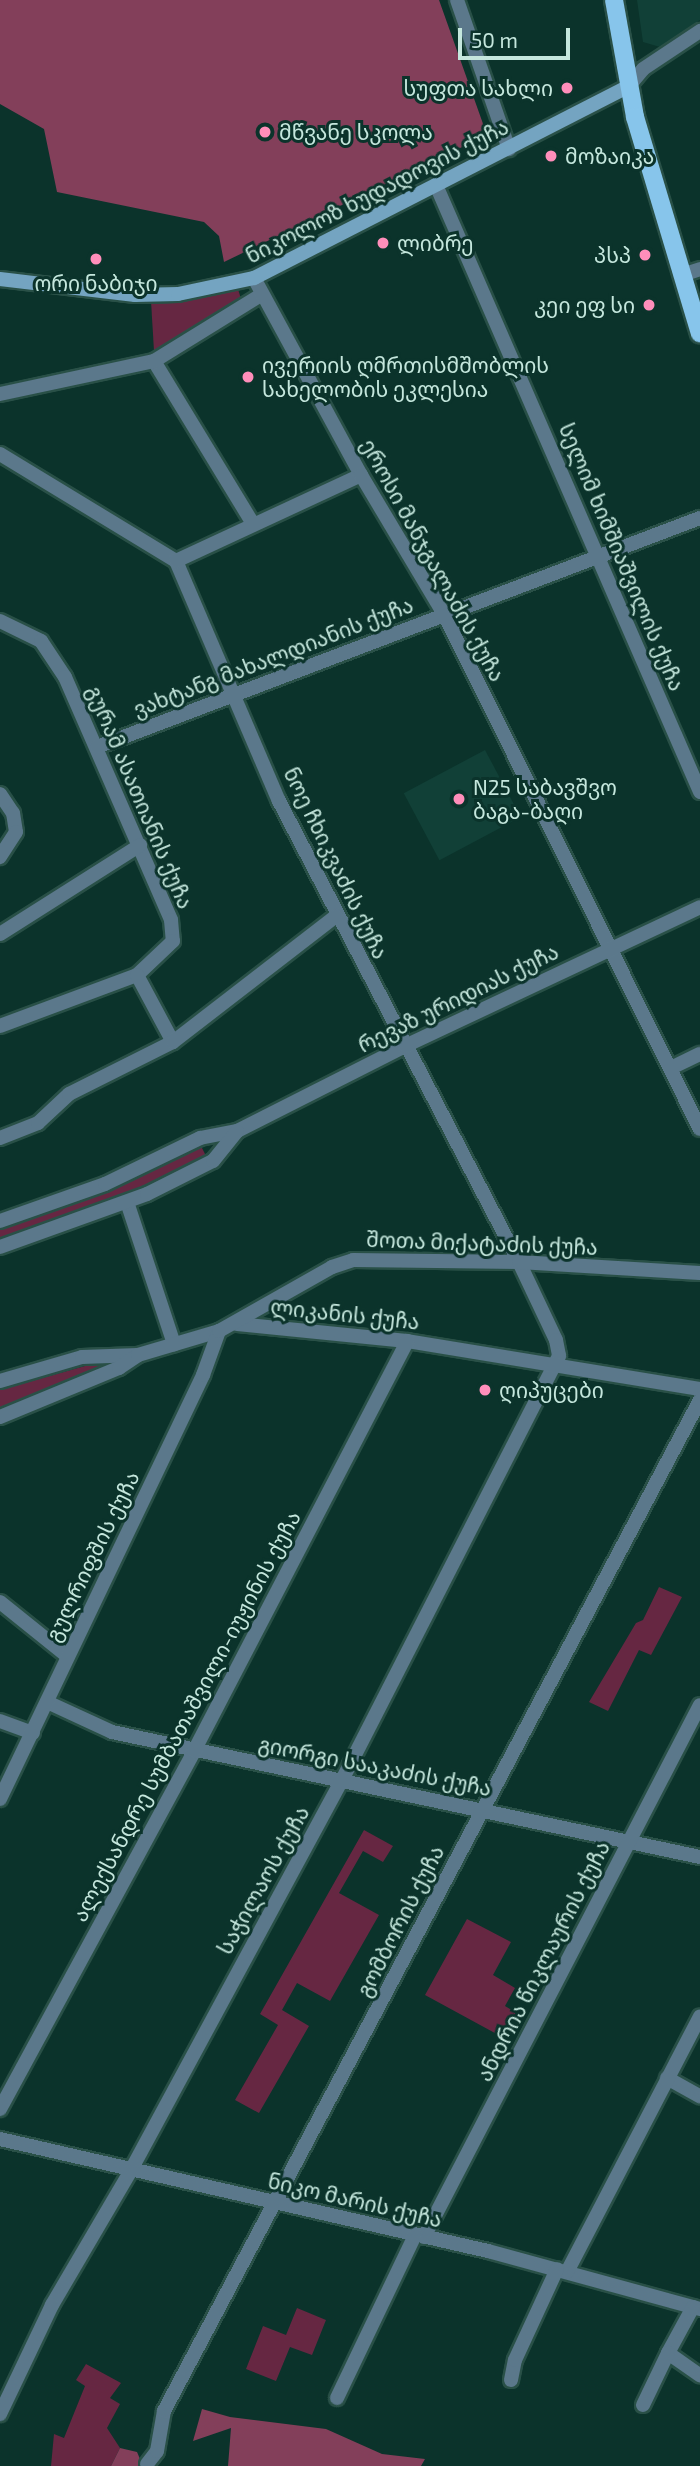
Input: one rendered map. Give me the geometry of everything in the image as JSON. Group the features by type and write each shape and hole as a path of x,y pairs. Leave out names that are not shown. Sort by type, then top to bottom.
{"main road":[{"path":"614,0 628,87 700,333"},
{"name":"ნიკოლოზ ხუდადოვის ქუჩა","path":"0,279 135,295 178,294 254,278 628,87"}],"street":[{"path":"457,0 509,149"},
{"name":"ნიკოლოზ ხუდადოვის ქუჩა","path":"628,87 643,69 698,37"},
{"name":"სელიმ ხიმშიაშვილის ქუჩა","path":"436,185 495,312 596,556 700,792"},
{"path":"682,275 700,269"},
{"name":"ეროსი მანჯგალაძის ქუჩა","path":"254,278 361,475 444,614 612,947 700,1129"},
{"path":"0,394 154,361 261,295"},
{"path":"154,361 253,524"},
{"path":"0,454 176,561 361,475"},
{"name":"ვახტანგ მახალდიანის ქუჩა","path":"97,747 700,517"},
{"name":"ნოე ჩხიკვაძის ქუჩა","path":"176,561 234,695 336,916 519,1262 556,1340 558,1363"},
{"name":"გურამ ასათიანის ქუჩა","path":"0,621 41,641 65,677 171,920 173,941 137,975"},
{"path":"0,794 13,813 16,832 0,857"},
{"path":"0,934 140,845"},
{"name":"რევაზ ურიდიას ქუჩა","path":"0,1222 106,1184 200,1138 237,1131 405,1046 700,907"},
{"path":"0,1138 38,1123 69,1094 173,1042 336,916"},
{"path":"0,1027 36,1017 137,975 173,1042"},
{"path":"671,1068 700,1054"},
{"name":"რევაზ ურიდიას ქუჩა","path":"0,1247 127,1202 213,1161 237,1131"},
{"path":"200,1138 213,1161"},
{"path":"127,1202 174,1344"},
{"name":"შოთა მიქატაძის ქუჩა","path":"237,1324 332,1267 353,1260 519,1262 700,1273"},
{"name":"ლიკანის ქუჩა","path":"0,1417 119,1368 138,1355 237,1324 407,1340 558,1363 700,1389"},
{"name":"გულრიფშის ქუჩა","path":"0,1799 33,1733 66,1655 203,1375 219,1331"},
{"name":"ალექსანდრე სუმბათაშვილი-იუჟინის ქუჩა","path":"0,2109 194,1751 407,1340"},
{"path":"0,1381 82,1357 138,1355"},
{"name":"საჭილაოს ქუჩა","path":"0,2414 41,2325 130,2172 342,1779 558,1363"},
{"name":"გომბორის ქუჩა","path":"147,2464 157,2451 164,2412 277,2204 482,1809 700,1400"},
{"path":"0,1602 66,1655"},
{"name":"გიორგი სააკაძის ქუჩა","path":"47,1702 112,1732 630,1839 700,1857"},
{"name":"ანდრია წიკლაურის ქუჩა","path":"337,2398 700,1705"},
{"path":"0,1721 33,1733"},
{"path":"511,2380 515,2360 700,2017"},
{"path":"667,2078 700,2096"},
{"name":"ნიკო მარის ქუჩა","path":"0,2139 130,2172 562,2270 696,2308"},
{"path":"643,2405 668,2353 696,2308"},
{"path":"668,2353 700,2375"}],"shaded area":[{"name":"მწვანე სკოლა","path":"0,0 439,0 487,135 224,262 219,236 204,222 57,192 44,129 0,104"},
{"path":"637,0 700,0 700,20 660,47 643,42"},
{"path":"237,286 242,302 154,351 151,301"},
{"name":"N25 საბავშვო ბაგა-ბაღი","path":"485,750 521,817 439,860 404,793"},
{"path":"200,1144 207,1158 115,1200 0,1241 0,1226"},
{"path":"117,1359 109,1367 0,1409 0,1390"},
{"path":"659,1587 682,1597 651,1655 639,1650 608,1711 589,1702 636,1623 643,1620"},
{"path":"364,1830 393,1846 383,1862 363,1851 339,1893 379,1915 330,2001 297,1983 282,2010 309,2026 259,2113 235,2100 278,2025 260,2014"},
{"path":"467,1919 511,1942 493,1975 515,1988 505,2006 518,2014 504,2038 425,1995"},
{"path":"297,2308 326,2320 312,2355 290,2347 276,2381 246,2369 263,2326 286,2335"},
{"path":"86,2364 121,2383 110,2398 120,2404 107,2428 120,2448 111,2466 51,2466 54,2434 64,2438 85,2386 76,2380"},
{"path":"202,2409 230,2417 326,2429 382,2454 425,2459 421,2466 228,2466 231,2428 193,2441"},
{"path":"120,2448 137,2452 143,2466 111,2466"}],"place":[{"name":"სუფთა სახლი","path":"567,88"},
{"name":"მწვანე სკოლა","path":"265,132"},
{"name":"მოზაიკა","path":"551,156"},
{"name":"ლიბრე","path":"383,243"},
{"name":"პსპ","path":"645,255"},
{"name":"ორი ნაბიჯი","path":"96,259"},
{"name":"კეი ეფ სი","path":"649,305"},
{"name":"ივერიის ღმრთისმშობლის სახელობის ეკლესია","path":"248,377"},
{"name":"N25 საბავშვო ბაგა-ბაღი","path":"459,799"},
{"name":"ღიპუცები","path":"485,1390"}]}
